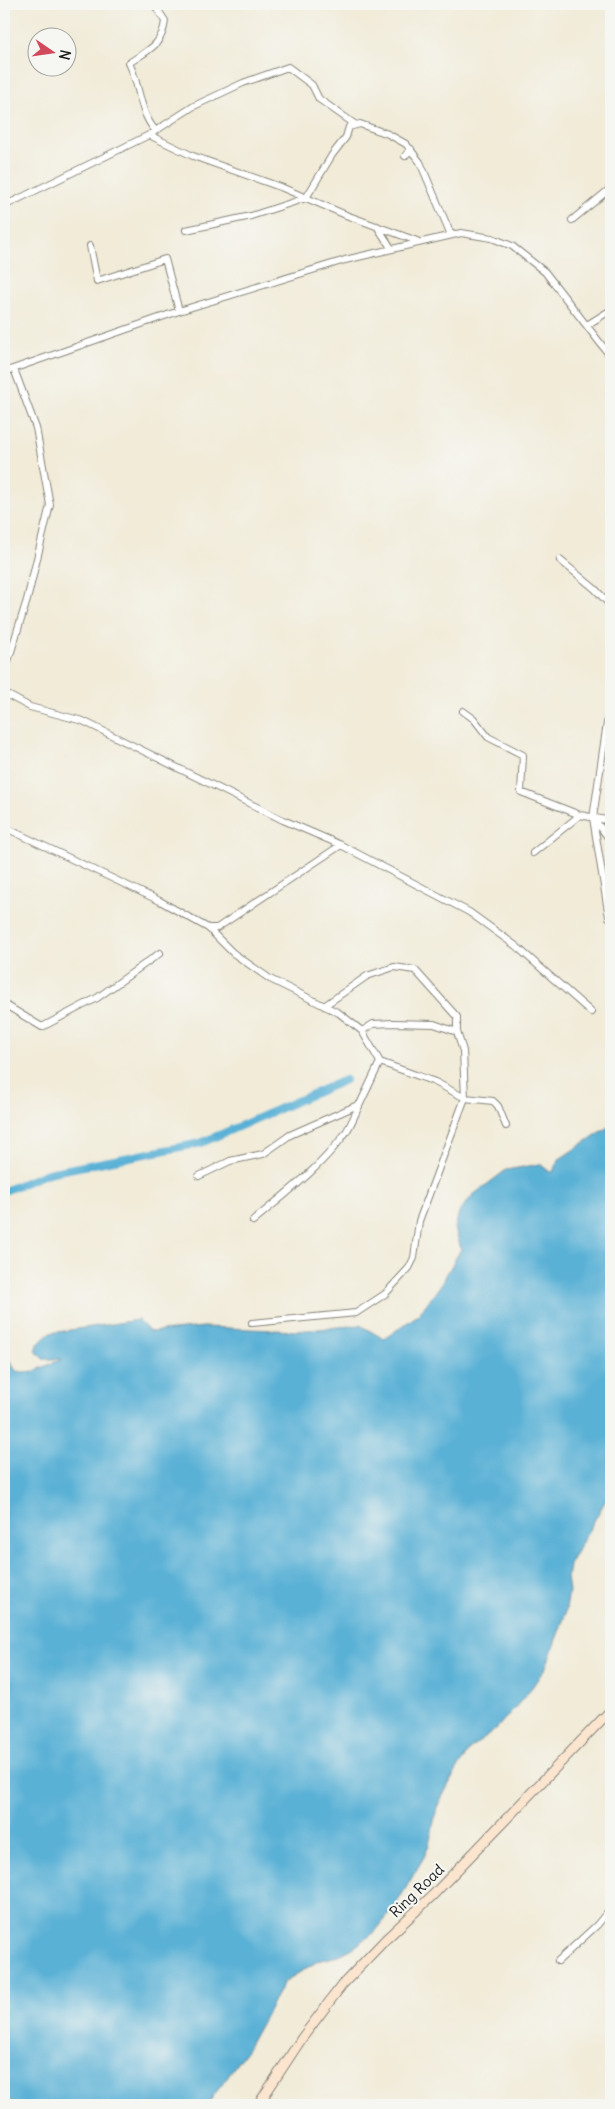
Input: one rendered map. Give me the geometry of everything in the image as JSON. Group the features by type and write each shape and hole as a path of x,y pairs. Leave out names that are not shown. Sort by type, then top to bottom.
{"main road":[{"name":"Ring Road","path":"258,2105 302,2038 342,1985 440,1888 611,1710"}],"street":[{"path":"154,4 165,22 164,33 156,46 129,63 146,120 155,130"},
{"path":"4,206 149,134 194,106 243,83 288,67 312,85 319,99 356,125"},
{"path":"186,230 251,216 306,198 332,155 346,137 349,127 360,124 388,134 411,149 420,162 451,235"},
{"path":"149,134 193,156 418,241"},
{"path":"405,156 411,149"},
{"path":"572,220 611,188"},
{"path":"377,226 391,248"},
{"path":"4,372 178,311 345,260 418,241 461,233 483,236 512,246 545,272 611,356"},
{"path":"90,246 97,281 165,259 178,311"},
{"path":"587,325 611,310"},
{"path":"4,674 27,600 50,505 36,428 14,369"},
{"path":"560,560 595,589 611,606"},
{"path":"4,693 30,706 83,722 283,820 341,845 470,912 516,946 591,1012"},
{"path":"609,917 593,818 611,696"},
{"path":"463,711 474,719 488,737 523,755 522,792 580,815 611,821"},
{"path":"533,853 580,815"},
{"path":"593,818 611,841"},
{"path":"4,827 160,901 208,928 233,953 270,979 339,1013 362,1031 380,1062 435,1082 465,1098 493,1101 498,1106 506,1126"},
{"path":"208,928 218,928 341,845"},
{"path":"4,1004 42,1027 97,998 160,953"},
{"path":"252,1323 356,1312 385,1294 408,1268 414,1258 419,1221 465,1098 463,1051 458,1032 457,1016 416,970 394,967 367,976 324,1006"},
{"path":"362,1031 373,1024 393,1023 434,1024 458,1032"},
{"path":"253,1220 294,1187 328,1155 346,1134 380,1062"},
{"path":"199,1176 230,1161 263,1154 290,1135 360,1104"},
{"path":"558,1961 597,1925 611,1908"}],"water":[{"path":"611,1125 611,1491 569,1565 567,1578 569,1591 565,1615 546,1667 528,1693 495,1730 470,1749 437,1807 429,1845 424,1857 394,1908 375,1932 353,1948 337,1956 318,1961 284,1982 247,2049 207,2105 4,2105 4,1351 16,1371 30,1373 62,1359 43,1359 36,1351 38,1344 50,1333 138,1320 150,1332 204,1327 297,1331 360,1325 384,1339 418,1315 440,1286 461,1249 455,1228 459,1212 473,1195 506,1170 540,1164 550,1172 553,1172 558,1160"}],"waterway":[{"path":"4,1191 48,1173 201,1143 345,1080"}]}
